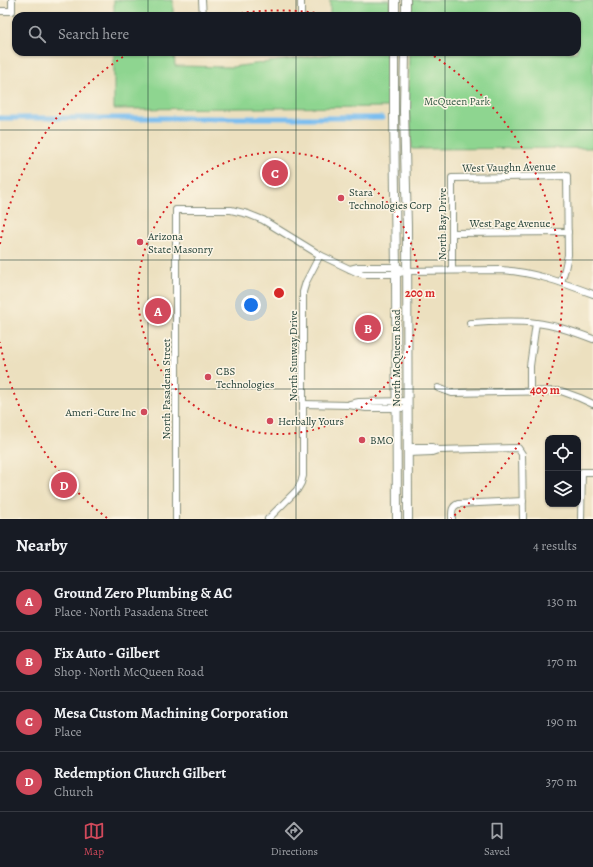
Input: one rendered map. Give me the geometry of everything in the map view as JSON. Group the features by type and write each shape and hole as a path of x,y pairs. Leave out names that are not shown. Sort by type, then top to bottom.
{"main road":[{"path":"395,3 406,3"},
{"name":"North McQueen Road","path":"394,56 397,519"},
{"name":"North McQueen Road","path":"405,56 404,116 407,226 408,519"},
{"path":"394,115 404,116"}],"street":[{"path":"0,12 12,11 12,0"},
{"path":"202,0 203,12"},
{"path":"301,0 301,12"},
{"name":"West Vaughn Avenue","path":"452,178 567,176 568,232"},
{"name":"North Bay Drive","path":"452,178 452,270"},
{"name":"North Pasadena Street","path":"176,519 176,210 231,210 248,214 262,220 320,255"},
{"path":"561,282 568,255 568,232"},
{"name":"West Page Avenue","path":"452,233 568,232"},
{"path":"320,255 350,269 358,267 407,271 513,271 541,276 593,294"},
{"name":"North Sunway Drive","path":"268,519 297,490 303,476 303,292 306,282 320,255"},
{"path":"470,323 510,321 536,323 560,328 593,339"},
{"path":"530,391 530,366 536,323"},
{"path":"438,388 452,393 561,391 593,404"},
{"path":"303,404 349,405 359,402 408,405"},
{"path":"408,450 428,450 432,452 438,450 518,448 522,454 523,519"},
{"path":"581,519 582,472 593,472"},
{"path":"452,519 452,510 454,506 458,504 523,502"}],"green space":[{"path":"114,0 173,0 173,12 114,12"},
{"path":"330,0 390,0 390,12 330,12"},
{"name":"McQueen Park","path":"410,0 593,0 593,148 412,149 408,107 409,56 581,56 581,12 410,12"},
{"path":"114,56 174,56 175,66 232,67 315,56 390,56 389,107 114,109"}],"waterway":[{"path":"0,118 382,118"}],"place":[{"name":"Mesa Custom Machining Corporation","path":"275,173"},
{"name":"Stara Technologies Corp","path":"341,198"},
{"name":"Arizona State Masonry","path":"140,242"},
{"name":"Ground Zero Plumbing & AC","path":"158,311"},
{"name":"Fix Auto - Gilbert","path":"368,328"},
{"name":"CBS Technologies","path":"208,377"},
{"name":"Ameri-Cure Inc","path":"144,412"},
{"name":"Herbally Yours","path":"270,421"},
{"name":"BMO","path":"362,440"},
{"name":"Redemption Church Gilbert","path":"64,485"}]}
